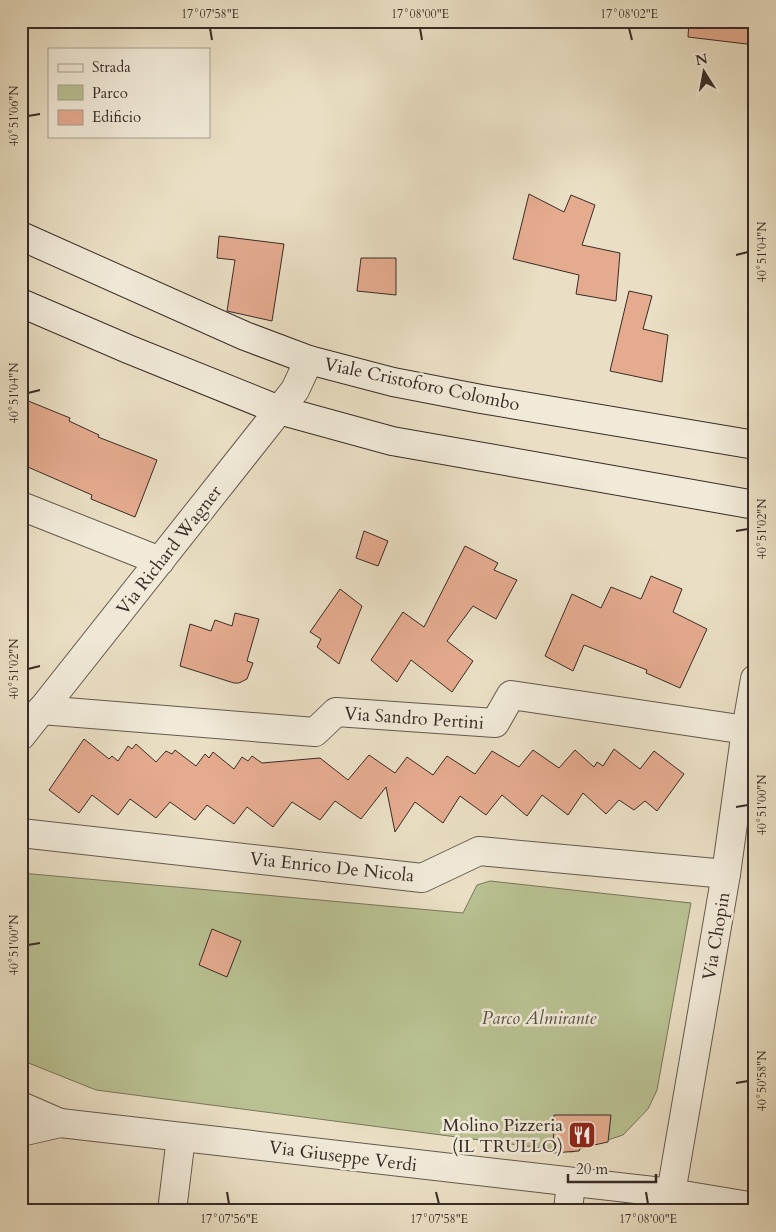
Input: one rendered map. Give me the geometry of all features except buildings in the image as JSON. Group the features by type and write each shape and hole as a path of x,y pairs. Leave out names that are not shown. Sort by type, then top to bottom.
{"street":[{"name":"Viale Cristoforo Colombo","path":"21,236 245,336 309,360 432,390 755,445"},
{"path":"21,302 128,349 280,410 392,441 755,505"},
{"name":"Via Richard Wagner","path":"21,736 280,410 295,390 309,360"},
{"path":"21,506 160,561"},
{"name":"Via Chopin","path":"671,1193 726,874 755,678"},
{"name":"Via Sandro Pertini","path":"42,710 315,732 336,712 495,723 511,696 746,730"},
{"name":"Via Enrico De Nicola","path":"21,833 422,878 479,851 726,874"},
{"path":"21,1106 60,1123"},
{"name":"Via Giuseppe Verdi","path":"21,1132 60,1123 671,1193 755,1207"},
{"path":"172,1211 181,1137"},
{"path":"568,1211 571,1182"}],"green space":[{"name":"Parco Almirante","path":"21,873 463,913 477,885 490,881 691,903 657,1090 648,1109 623,1135 572,1152 96,1090 21,1060"}],"place":[{"name":"Molino Pizzeria (IL TRULLO)","path":"582,1135"}]}
